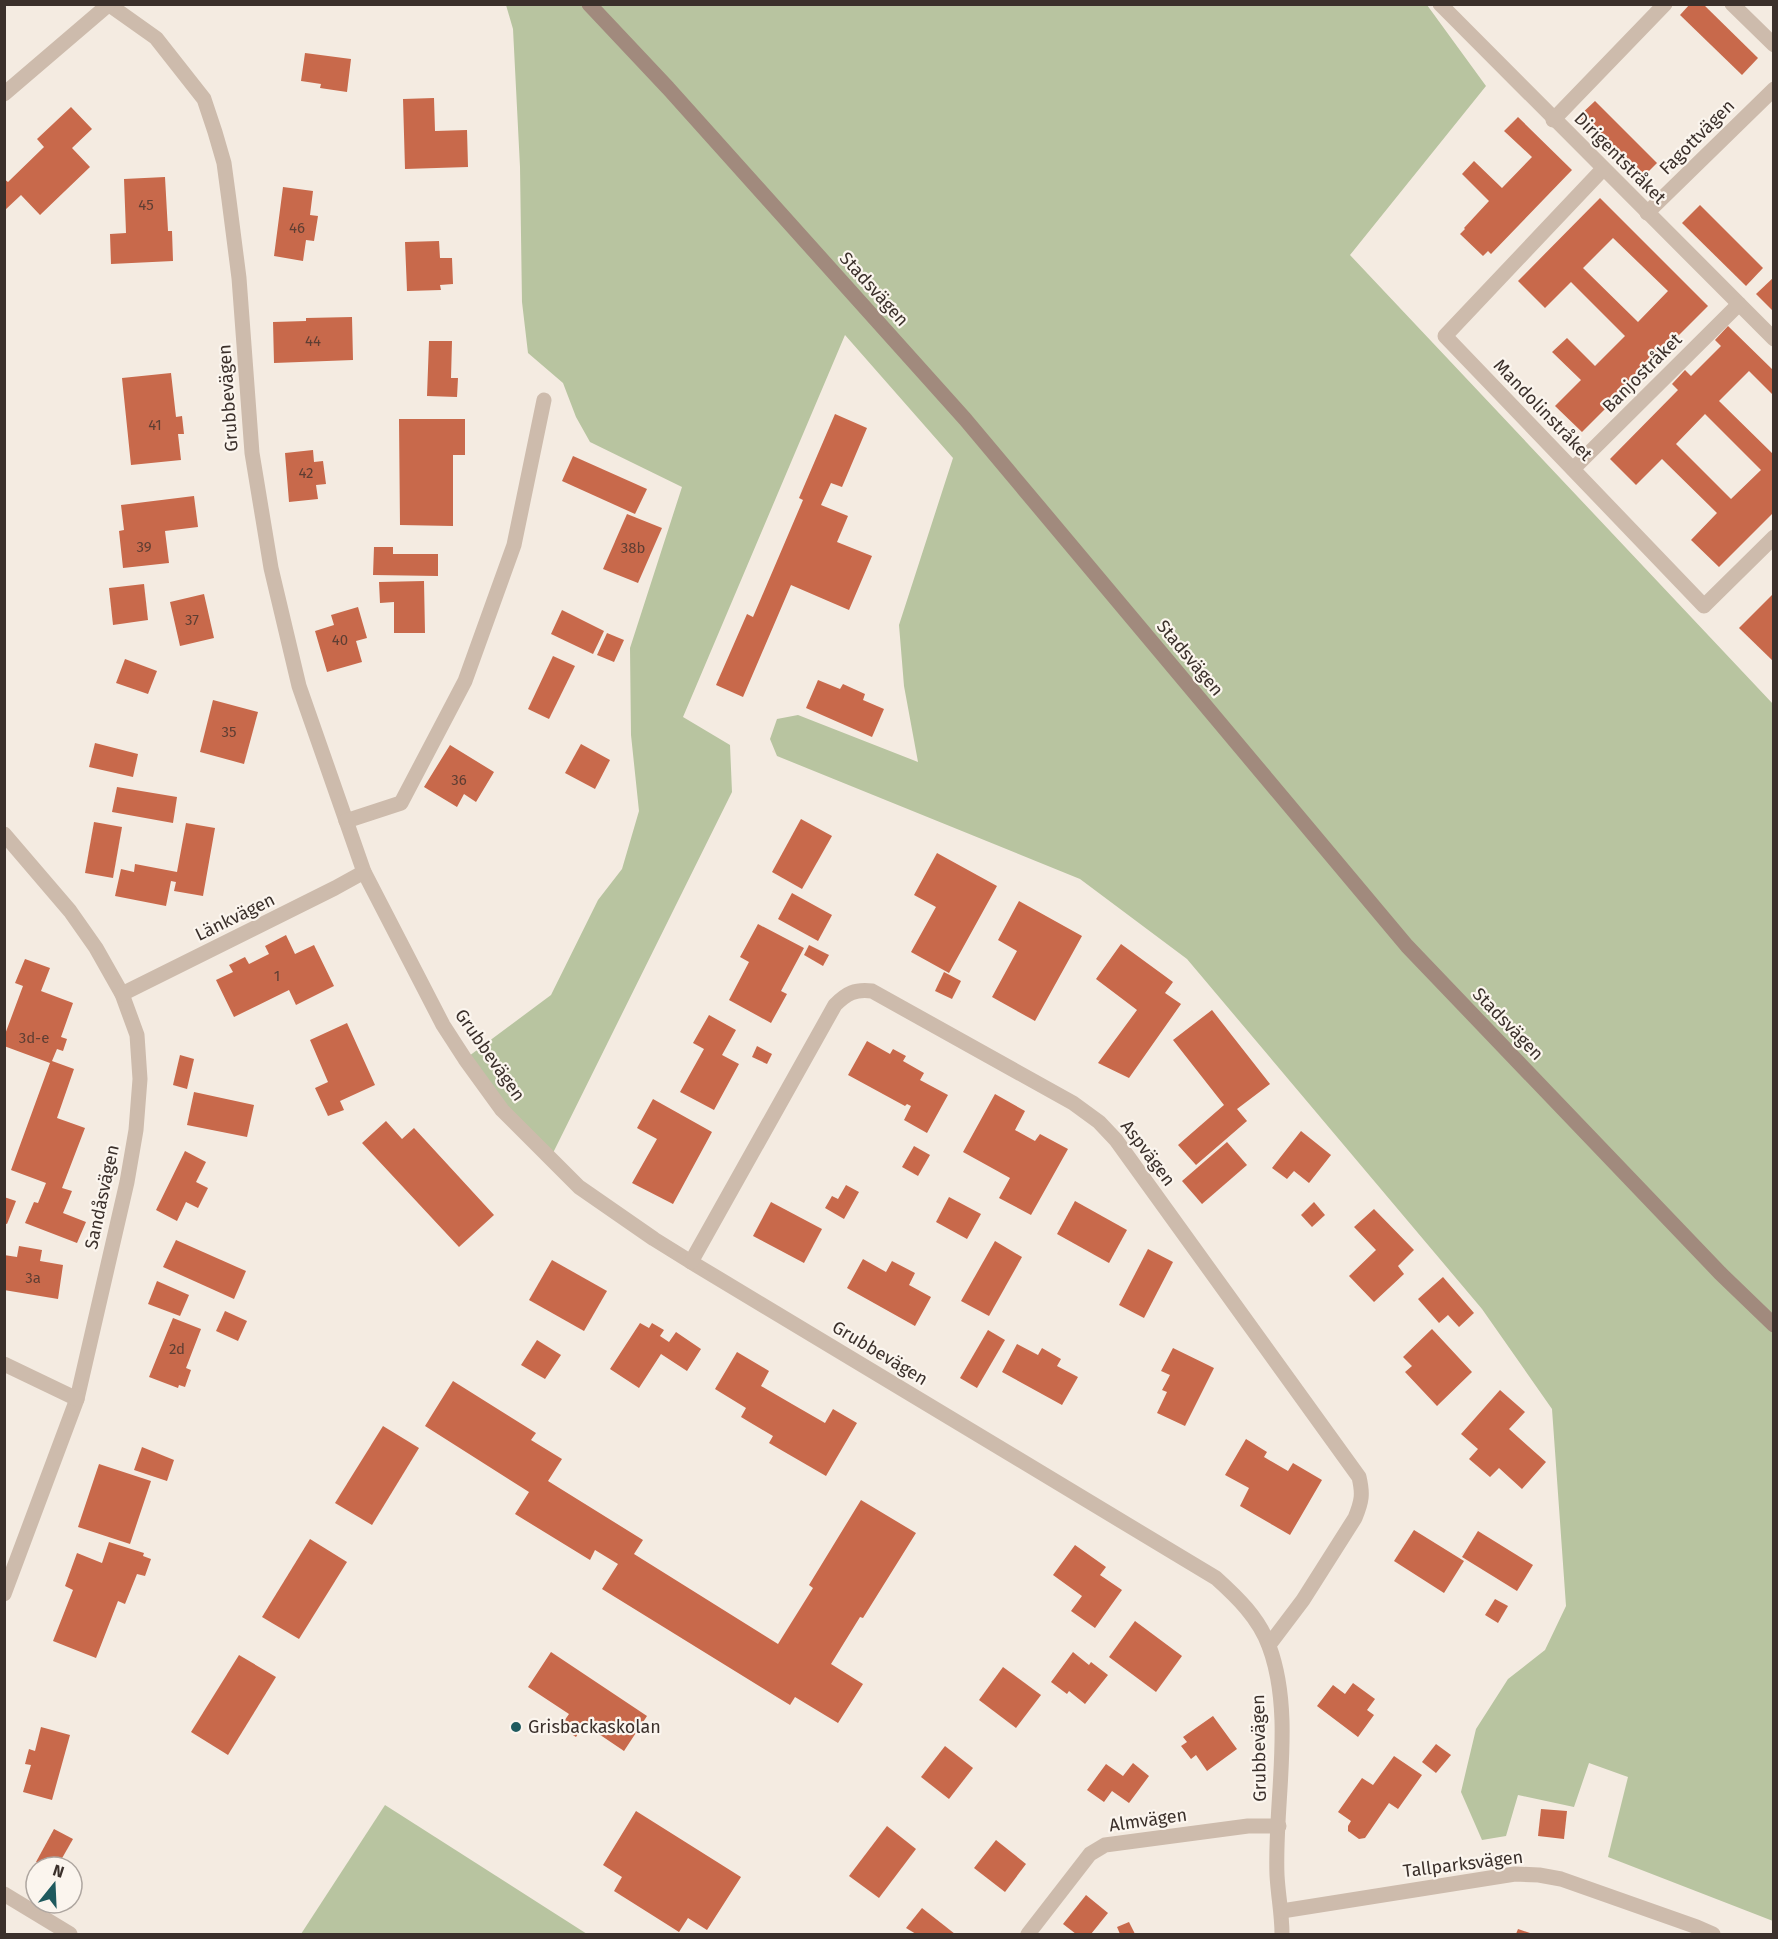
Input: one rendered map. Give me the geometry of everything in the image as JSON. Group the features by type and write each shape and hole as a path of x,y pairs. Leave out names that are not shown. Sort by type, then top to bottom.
{"main road":[{"name":"Stadsvägen","path":"589,4 668,88 964,419 1407,946 1720,1273 1773,1325"}],"street":[{"name":"Dirigentstråket","path":"1440,4 1773,339"},
{"path":"1553,120 1665,4"},
{"path":"1732,4 1773,45"},
{"path":"4,94 108,5"},
{"name":"Grubbevägen","path":"108,5 156,38 204,99 215,132 224,163 234,233 252,453 271,568 300,686 364,872 443,1025 502,1110 579,1187 691,1262 1216,1578 1240,1600 1269,1645 1280,1703 1277,1875 1282,1911 1282,1935"},
{"name":"Fagottvägen","path":"1647,213 1773,89"},
{"name":"Mandolinstråket","path":"1603,168 1445,336 1704,606 1773,537"},
{"name":"Banjostråket","path":"1573,469 1739,304"},
{"path":"346,821 400,803 465,681 514,545 544,400"},
{"name":"Sandåsvägen","path":"4,834 70,911 96,948 122,994 137,1035 140,1079 136,1130 127,1182 77,1399 8,1571 4,1594"},
{"name":"Länkvägen","path":"122,994 364,872"},
{"name":"Aspvägen","path":"691,1262 835,1005 846,995 859,989 872,991 1073,1103 1099,1122 1116,1140 1359,1477 1363,1493 1355,1518 1303,1600 1269,1645"},
{"path":"4,1364 77,1399"},
{"name":"Almvägen","path":"1029,1935 1090,1854 1105,1845 1248,1826 1279,1826"},
{"name":"Tallparksvägen","path":"1282,1911 1515,1874 1539,1875 1561,1879 1697,1927 1713,1935"},
{"path":"4,1894 69,1935"}],"green space":[{"path":"506,5 1427,5 1486,86 1350,255 1773,704 1773,1921 1608,1857 1628,1777 1589,1763 1574,1807 1518,1795 1506,1836 1482,1840 1461,1792 1476,1729 1508,1679 1545,1650 1566,1606 1552,1409 1482,1309 1187,959 1080,879 777,756 770,739 777,719 798,715 918,762 904,686 899,625 953,458 845,335 683,717 730,745 732,792 550,1159 465,1059 551,995 598,900 622,869 639,811 631,735 630,648 682,487 590,442 576,417 563,383 528,353 522,302 520,167 513,29"},
{"path":"385,1805 587,1934 301,1934"}],"building":[{"path":"1690,4 1703,4 1758,58 1742,75 1680,15"},
{"path":"305,53 351,59 347,92 320,88 321,84 301,81"},
{"path":"434,98 435,131 467,130 468,167 405,169 403,99"},
{"path":"1595,101 1657,163 1641,179 1578,117"},
{"path":"71,107 92,129 72,148 90,167 40,215 21,195 4,211 4,179 8,182 44,147 37,139"},
{"path":"1518,117 1572,170 1491,254 1488,251 1483,256 1460,234 1489,201 1462,174 1474,161 1502,188 1532,157 1504,131"},
{"path":"165,177 168,231 172,231 173,261 111,264 110,234 126,233 124,179"},
{"path":"283,187 313,191 310,215 318,216 314,241 306,240 303,261 274,256"},
{"path":"1600,198 1708,306 1582,432 1555,406 1581,380 1552,352 1567,338 1595,366 1625,336 1571,282 1545,308 1518,281","holes":["1613,238 1668,291 1638,322 1583,268"]},
{"path":"1700,205 1763,268 1746,286 1682,223"},
{"path":"439,241 440,258 452,258 453,284 440,285 441,290 407,291 405,242"},
{"path":"1774,277 1774,312 1756,294"},
{"path":"352,317 353,360 274,363 273,322 306,321 306,318"},
{"path":"1728,326 1774,371 1774,396 1749,371 1719,401 1774,455 1774,512 1719,567 1691,540 1717,513 1662,459 1636,485 1610,459 1678,390 1672,384 1685,370 1691,376 1721,346 1715,340","holes":["1705,414 1761,470 1731,499 1676,444"]},
{"path":"429,341 452,341 451,378 458,378 457,397 427,396"},
{"path":"171,373 176,417 182,416 184,434 178,434 181,460 131,465 122,378"},
{"path":"835,414 867,428 842,487 831,483 821,505 848,516 837,542 872,556 849,610 791,585 743,697 716,685 747,614 753,617 803,500 799,498"},
{"path":"399,419 465,419 465,455 453,455 453,526 400,525"},
{"path":"313,450 314,462 323,461 326,484 316,485 318,499 289,502 285,453"},
{"path":"573,456 647,489 635,514 562,481"},
{"path":"194,496 198,527 165,531 169,563 123,568 119,531 124,530 121,505"},
{"path":"627,514 662,528 638,583 603,569"},
{"path":"374,547 393,547 393,554 438,554 438,576 373,575"},
{"path":"424,581 425,633 394,633 394,602 380,603 379,582"},
{"path":"144,584 148,620 113,625 109,588"},
{"path":"1774,593 1774,662 1739,628"},
{"path":"204,594 214,638 180,646 170,602"},
{"path":"358,607 367,638 356,641 362,662 327,672 315,631 334,625 331,615"},
{"path":"562,610 604,631 593,654 551,634"},
{"path":"607,633 624,640 614,662 597,655"},
{"path":"553,656 575,666 549,719 528,709"},
{"path":"125,659 157,671 148,694 116,683"},
{"path":"818,680 840,689 843,684 865,694 863,700 884,709 872,737 806,708"},
{"path":"213,700 258,712 244,764 200,752"},
{"path":"95,743 138,754 133,777 89,767"},
{"path":"581,744 610,760 595,789 565,773"},
{"path":"450,745 494,772 476,802 464,794 457,807 424,787"},
{"path":"117,787 177,797 173,823 112,812"},
{"path":"801,819 832,836 802,889 772,872"},
{"path":"94,822 122,827 113,878 85,873"},
{"path":"186,823 215,828 203,896 174,891 176,882 171,881 166,906 115,896 121,869 134,872 135,864 177,872"},
{"path":"937,853 997,886 949,973 911,952 936,907 914,895"},
{"path":"792,893 832,915 818,941 778,919"},
{"path":"1019,901 1082,936 1035,1021 992,997 1017,951 998,940"},
{"path":"758,924 804,948 781,991 787,994 771,1023 729,1000 749,962 740,957"},
{"path":"286,935 295,954 314,945 334,986 296,1005 289,990 234,1017 216,980 233,972 229,965 245,957 249,964 269,954 265,946"},
{"path":"1121,944 1173,982 1165,993 1181,1004 1129,1078 1098,1063 1137,1010 1096,979"},
{"path":"809,945 829,955 823,966 804,955"},
{"path":"25,959 50,968 41,991 73,1003 61,1037 67,1039 63,1051 57,1049 52,1061 74,1069 57,1118 85,1128 62,1188 72,1191 63,1213 86,1222 77,1243 25,1223 34,1202 38,1203 46,1183 11,1170 50,1063 4,1046 4,1037 23,986 15,983"},
{"path":"944,972 961,981 952,999 935,991"},
{"path":"1212,1010 1270,1084 1237,1109 1247,1121 1196,1165 1178,1145 1224,1105 1173,1040"},
{"path":"709,1015 736,1030 722,1055 739,1064 714,1110 680,1092 704,1049 693,1043"},
{"path":"347,1023 375,1085 340,1101 344,1110 328,1116 315,1088 328,1082 310,1040"},
{"path":"867,1041 890,1054 893,1049 906,1056 903,1061 924,1073 920,1080 948,1095 927,1133 904,1120 911,1106 907,1104 905,1106 848,1075"},
{"path":"757,1046 772,1054 767,1064 752,1057"},
{"path":"180,1055 194,1059 187,1089 173,1085"},
{"path":"194,1092 254,1105 247,1137 187,1125"},
{"path":"995,1094 1025,1111 1015,1130 1035,1141 1040,1134 1068,1149 1031,1215 999,1198 1010,1178 963,1152"},
{"path":"653,1099 712,1132 673,1204 632,1183 657,1139 637,1128"},
{"path":"386,1121 402,1139 414,1128 494,1215 459,1247 362,1143"},
{"path":"1301,1131 1331,1155 1309,1183 1294,1171 1287,1179 1272,1168"},
{"path":"1227,1142 1247,1165 1202,1204 1182,1181"},
{"path":"914,1146 930,1155 918,1176 902,1167"},
{"path":"185,1151 206,1162 196,1182 208,1188 198,1208 186,1202 177,1221 156,1210"},
{"path":"846,1185 859,1192 844,1219 825,1208 832,1196 838,1199"},
{"path":"4,1197 16,1201 7,1224 4,1223"},
{"path":"949,1197 981,1214 967,1239 936,1222"},
{"path":"1075,1201 1127,1230 1109,1263 1057,1234"},
{"path":"771,1202 822,1229 804,1263 753,1236"},
{"path":"1314,1202 1325,1215 1312,1227 1301,1215"},
{"path":"1374,1209 1414,1250 1398,1266 1404,1274 1374,1302 1349,1276 1376,1250 1354,1227"},
{"path":"176,1240 246,1271 234,1299 163,1267"},
{"path":"995,1241 1022,1257 989,1316 961,1301"},
{"path":"19,1246 42,1250 40,1261 63,1265 58,1299 4,1290 4,1255 17,1257"},
{"path":"1148,1249 1173,1262 1144,1318 1119,1305"},
{"path":"863,1259 886,1272 892,1261 915,1273 909,1285 931,1297 915,1326 847,1288"},
{"path":"552,1260 607,1291 584,1331 529,1300"},
{"path":"1443,1277 1474,1313 1459,1327 1448,1315 1439,1323 1418,1299"},
{"path":"157,1281 189,1295 180,1316 148,1304"},
{"path":"225,1311 247,1321 238,1341 216,1331"},
{"path":"173,1318 201,1329 186,1368 191,1370 185,1387 179,1385 178,1388 149,1377"},
{"path":"640,1323 649,1328 652,1323 664,1330 660,1336 669,1342 676,1332 701,1349 687,1371 661,1354 639,1388 610,1369"},
{"path":"1432,1329 1472,1372 1437,1406 1405,1372 1412,1366 1403,1357"},
{"path":"988,1330 1005,1340 977,1388 960,1378"},
{"path":"537,1340 561,1355 545,1379 521,1365"},
{"path":"1017,1344 1038,1355 1042,1348 1061,1359 1057,1366 1078,1377 1062,1405 1002,1372"},
{"path":"1173,1348 1214,1368 1185,1426 1157,1413 1167,1392 1162,1390 1170,1375 1161,1371"},
{"path":"737,1352 769,1371 761,1386 825,1423 833,1409 857,1423 826,1476 769,1443 773,1436 741,1417 746,1408 715,1389"},
{"path":"453,1381 536,1433 531,1440 562,1459 548,1481 643,1540 634,1554 778,1644 813,1588 809,1585 861,1500 916,1533 863,1618 860,1617 831,1664 863,1684 838,1723 795,1697 790,1705 602,1589 618,1564 595,1550 590,1560 515,1514 529,1492 425,1426"},
{"path":"1500,1390 1525,1412 1509,1429 1546,1462 1522,1489 1499,1468 1490,1477 1469,1459 1478,1449 1461,1434"},
{"path":"383,1426 419,1448 372,1525 335,1503"},
{"path":"1246,1439 1267,1452 1264,1457 1288,1471 1293,1463 1322,1480 1290,1535 1240,1506 1249,1488 1225,1475"},
{"path":"142,1447 174,1460 167,1481 134,1470"},
{"path":"99,1464 151,1481 130,1544 78,1527"},
{"path":"1414,1530 1464,1561 1444,1593 1394,1561"},
{"path":"1478,1531 1533,1565 1517,1591 1462,1557"},
{"path":"310,1539 347,1562 299,1639 262,1617"},
{"path":"109,1542 144,1553 143,1556 151,1559 145,1576 137,1574 125,1604 118,1601 96,1658 53,1641 73,1590 65,1586 77,1553 102,1563"},
{"path":"1075,1545 1106,1567 1100,1575 1122,1590 1095,1628 1071,1611 1082,1596 1053,1575"},
{"path":"1495,1599 1508,1606 1498,1623 1485,1615"},
{"path":"1135,1621 1182,1656 1156,1692 1109,1657"},
{"path":"551,1652 647,1716 624,1751 584,1724 576,1737 560,1727 569,1714 528,1687"},
{"path":"1073,1652 1089,1665 1091,1662 1108,1675 1085,1704 1069,1691 1067,1694 1051,1682"},
{"path":"239,1655 276,1677 228,1755 191,1732"},
{"path":"1003,1667 1041,1695 1016,1728 979,1700"},
{"path":"1353,1683 1375,1699 1367,1710 1374,1715 1358,1737 1317,1706 1333,1685 1345,1694"},
{"path":"1213,1716 1237,1749 1207,1771 1196,1755 1191,1759 1181,1746 1187,1742 1183,1737"},
{"path":"41,1727 70,1735 52,1800 23,1792 31,1765 25,1764 29,1749 35,1751"},
{"path":"1436,1744 1451,1755 1436,1773 1422,1762"},
{"path":"945,1746 973,1768 949,1799 921,1777"},
{"path":"1394,1756 1422,1775 1398,1809 1389,1803 1365,1838 1359,1839 1348,1831 1351,1821 1338,1812 1362,1778 1373,1785"},
{"path":"1133,1763 1149,1776 1129,1803 1112,1791 1104,1802 1087,1790 1106,1764 1123,1776"},
{"path":"1541,1809 1567,1811 1564,1839 1538,1836"},
{"path":"636,1811 741,1877 707,1930 688,1918 679,1932 614,1891 622,1877 603,1865"},
{"path":"887,1826 916,1849 879,1898 849,1876"},
{"path":"54,1829 73,1839 64,1855 40,1855"},
{"path":"996,1840 1026,1864 1005,1892 974,1868"},
{"path":"1086,1895 1108,1913 1091,1934 1076,1934 1063,1924"},
{"path":"922,1908 955,1934 916,1934 906,1928"},
{"path":"1129,1922 1135,1934 1120,1934 1117,1927"},
{"path":"1518,1929 1533,1934 1516,1934"}],"place":[{"name":"Grisbackaskolan","path":"516,1727"}]}
